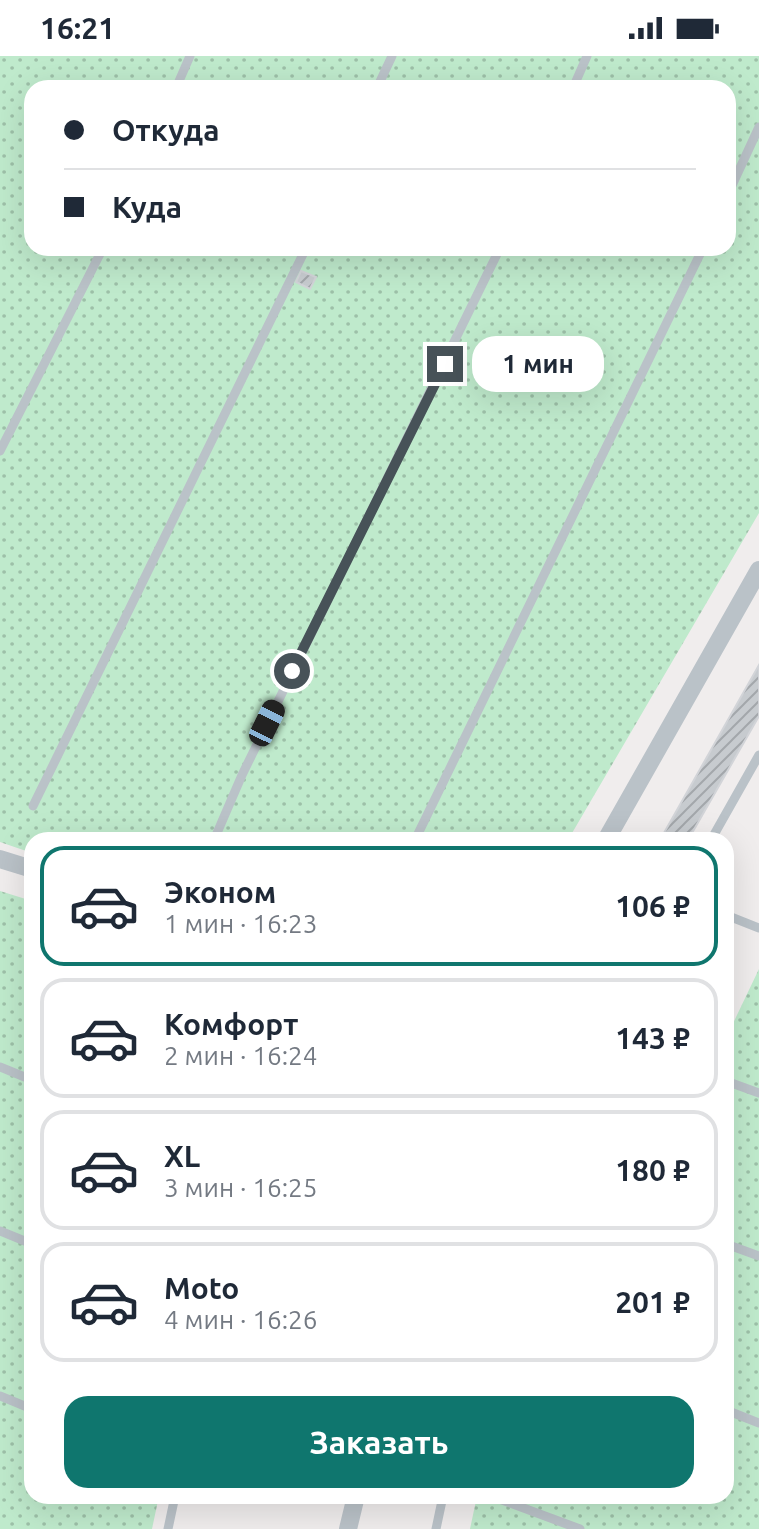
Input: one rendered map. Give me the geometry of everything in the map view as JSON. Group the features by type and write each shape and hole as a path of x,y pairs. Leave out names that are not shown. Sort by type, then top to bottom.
{"street":[{"path":"611,832 759,570"},
{"path":"0,859 24,866"},
{"path":"348,1529 354,1504"}],"lane":[{"path":"180,80 190,56"},
{"path":"381,80 392,56"},
{"path":"576,80 587,56"},
{"path":"736,177 759,127"},
{"path":"0,451 99,256"},
{"path":"33,806 302,256"},
{"path":"217,832 242,775 496,256"},
{"path":"419,832 699,256"},
{"path":"716,832 758,760"},
{"path":"734,918 759,928"},
{"path":"0,1067 24,1077"},
{"path":"734,1084 759,1093"},
{"path":"0,1231 24,1241"},
{"path":"734,1247 759,1256"},
{"path":"0,1396 24,1406"},
{"path":"734,1413 759,1423"},
{"path":"168,1529 173,1504"},
{"path":"436,1529 441,1504"},
{"path":"513,1504 580,1529"}],"green space":[{"path":"0,56 759,56 759,513 573,832 24,832 24,850 0,842"},
{"path":"0,891 24,898 24,1504 157,1504 152,1529 0,1529"},
{"path":"759,969 759,1529 470,1529 475,1504 734,1504 734,1021"}],"building":[{"path":"301,271 316,277 310,289 296,282"},
{"path":"759,665 759,716 693,832 665,832"}],"route":[{"path":"292,671 445,364"}]}
